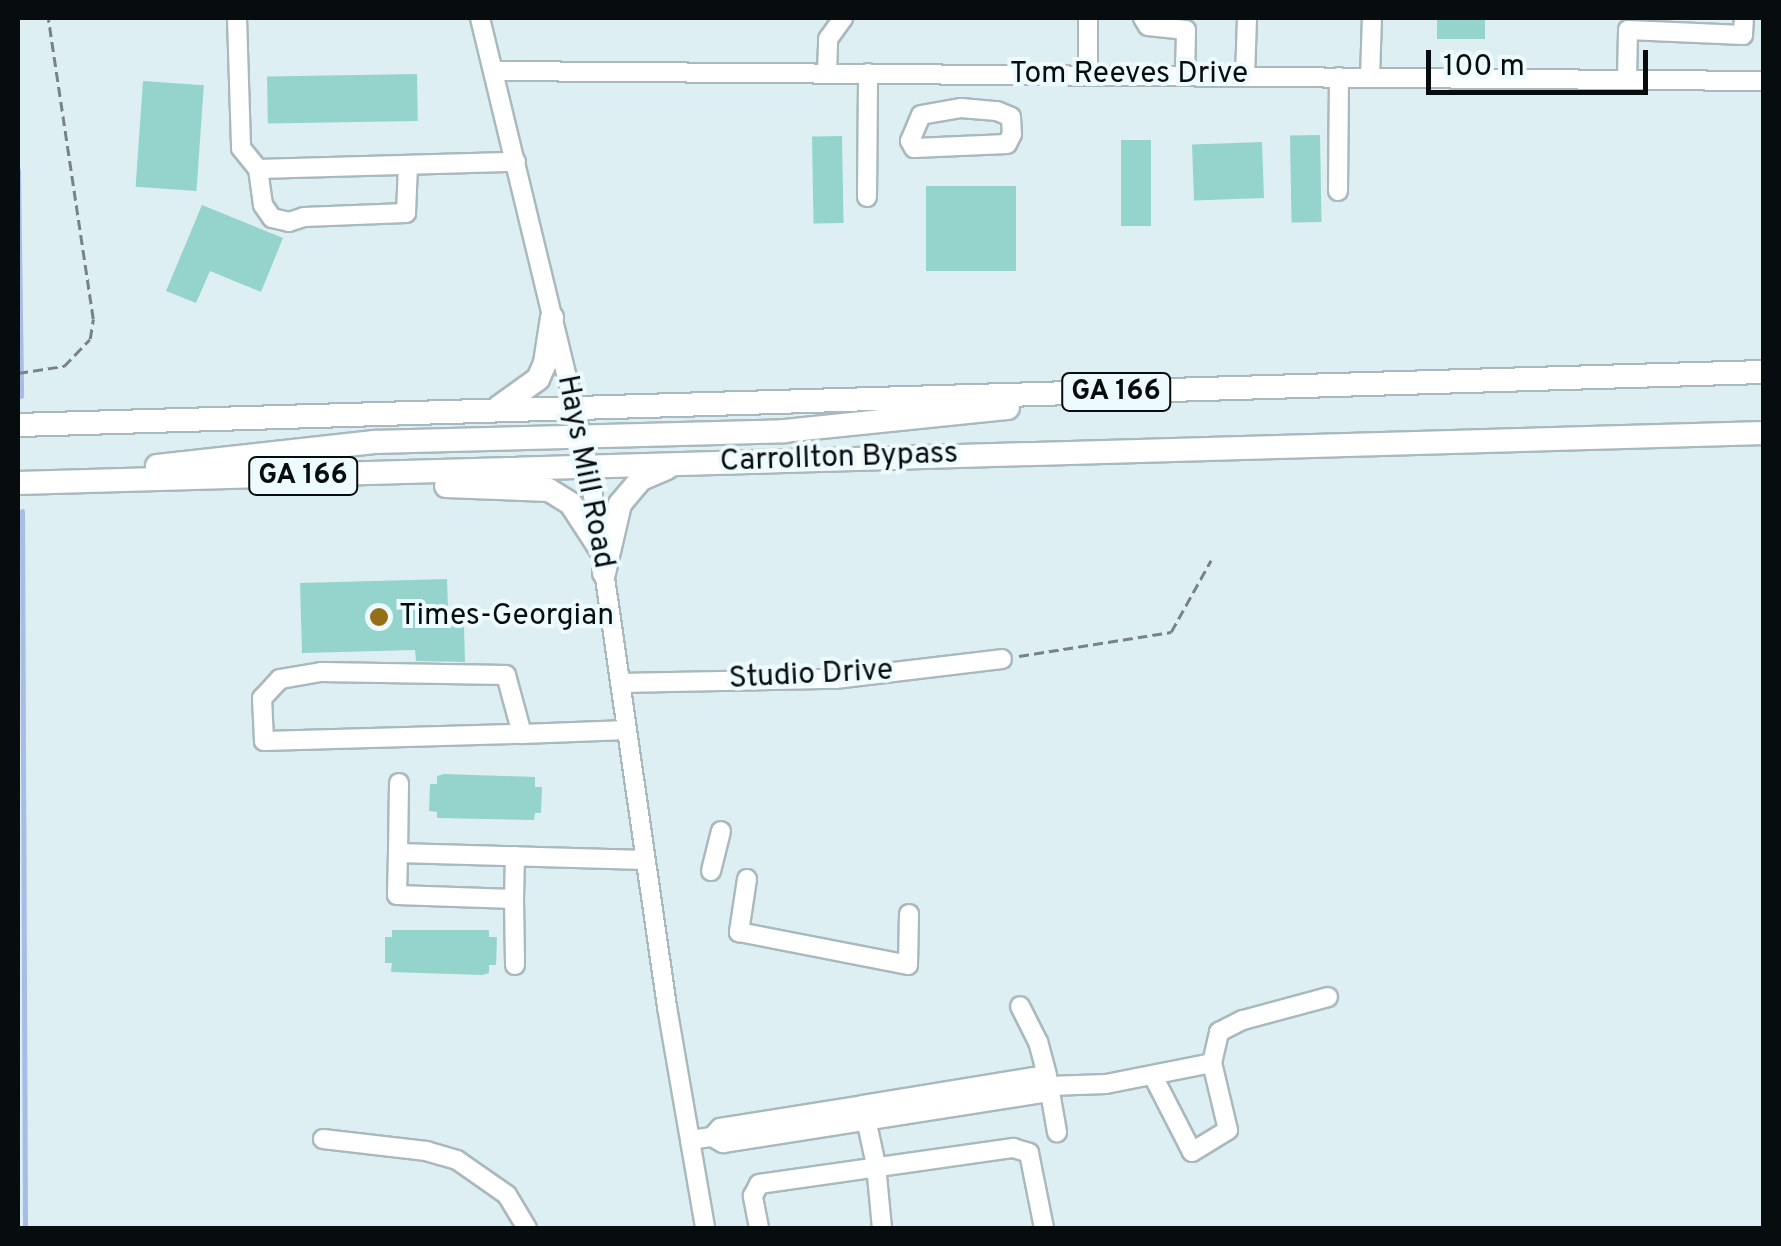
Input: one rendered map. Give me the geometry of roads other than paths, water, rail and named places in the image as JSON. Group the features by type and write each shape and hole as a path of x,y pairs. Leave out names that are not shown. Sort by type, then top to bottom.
{"main road":[{"path":"493,410 528,390 538,379 546,363 552,318"},
{"name":"Carrollton Bypass","path":"18,425 1764,372"},
{"path":"60,481 375,442 784,431 980,412 1113,392"},
{"name":"Carrollton Bypass","path":"18,483 1764,433"},
{"path":"602,561 620,504 641,479 676,464"},
{"path":"318,476 402,486 549,490 571,504 602,561"}],"street":[{"path":"237,18 241,148 258,169 263,205 272,218 289,222 304,217 406,213 408,166"},
{"name":"Hays Mill Road","path":"480,18 589,467 645,860 705,1228"},
{"path":"828,73 828,39 843,18"},
{"path":"1088,18 1088,75"},
{"path":"1143,18 1148,26 1186,30 1185,76"},
{"path":"1245,76 1246,18"},
{"path":"1370,77 1372,18"},
{"path":"1626,79 1629,24 1743,34 1744,18"},
{"name":"Tom Reeves Drive","path":"495,71 1764,81"},
{"path":"867,197 868,74"},
{"path":"961,74 961,108"},
{"path":"1338,191 1339,76"},
{"path":"961,108 997,111 1011,118 1012,134 1007,144 996,148 914,148 910,140 921,115 961,108"},
{"path":"258,169 516,162"},
{"name":"Studio Drive","path":"620,682 835,679 1002,659"},
{"path":"522,734 506,675 321,672 280,678 262,698 264,741 522,734 626,730"},
{"path":"398,783 396,894 514,899"},
{"path":"711,871 721,831"},
{"path":"398,853 645,860"},
{"path":"514,856 515,966"},
{"path":"747,879 739,932 908,965 909,914"},
{"path":"1154,1076 1192,1152 1228,1130 1212,1063 1218,1032 1243,1020 1328,998"},
{"path":"1020,1006 1038,1042 1057,1132"},
{"path":"690,1140 712,1137 724,1143 864,1114 1048,1084 1106,1084 1212,1063"},
{"path":"864,1114 876,1165 882,1228"},
{"path":"323,1139 412,1148 457,1160 507,1195 527,1228"},
{"path":"759,1228 754,1196 759,1184 976,1150 1029,1153 1044,1228"}],"waterway":[{"path":"18,170 21,396"},
{"path":"22,511 25,1228"}],"place":[{"name":"Times-Georgian","path":"379,617"}]}
